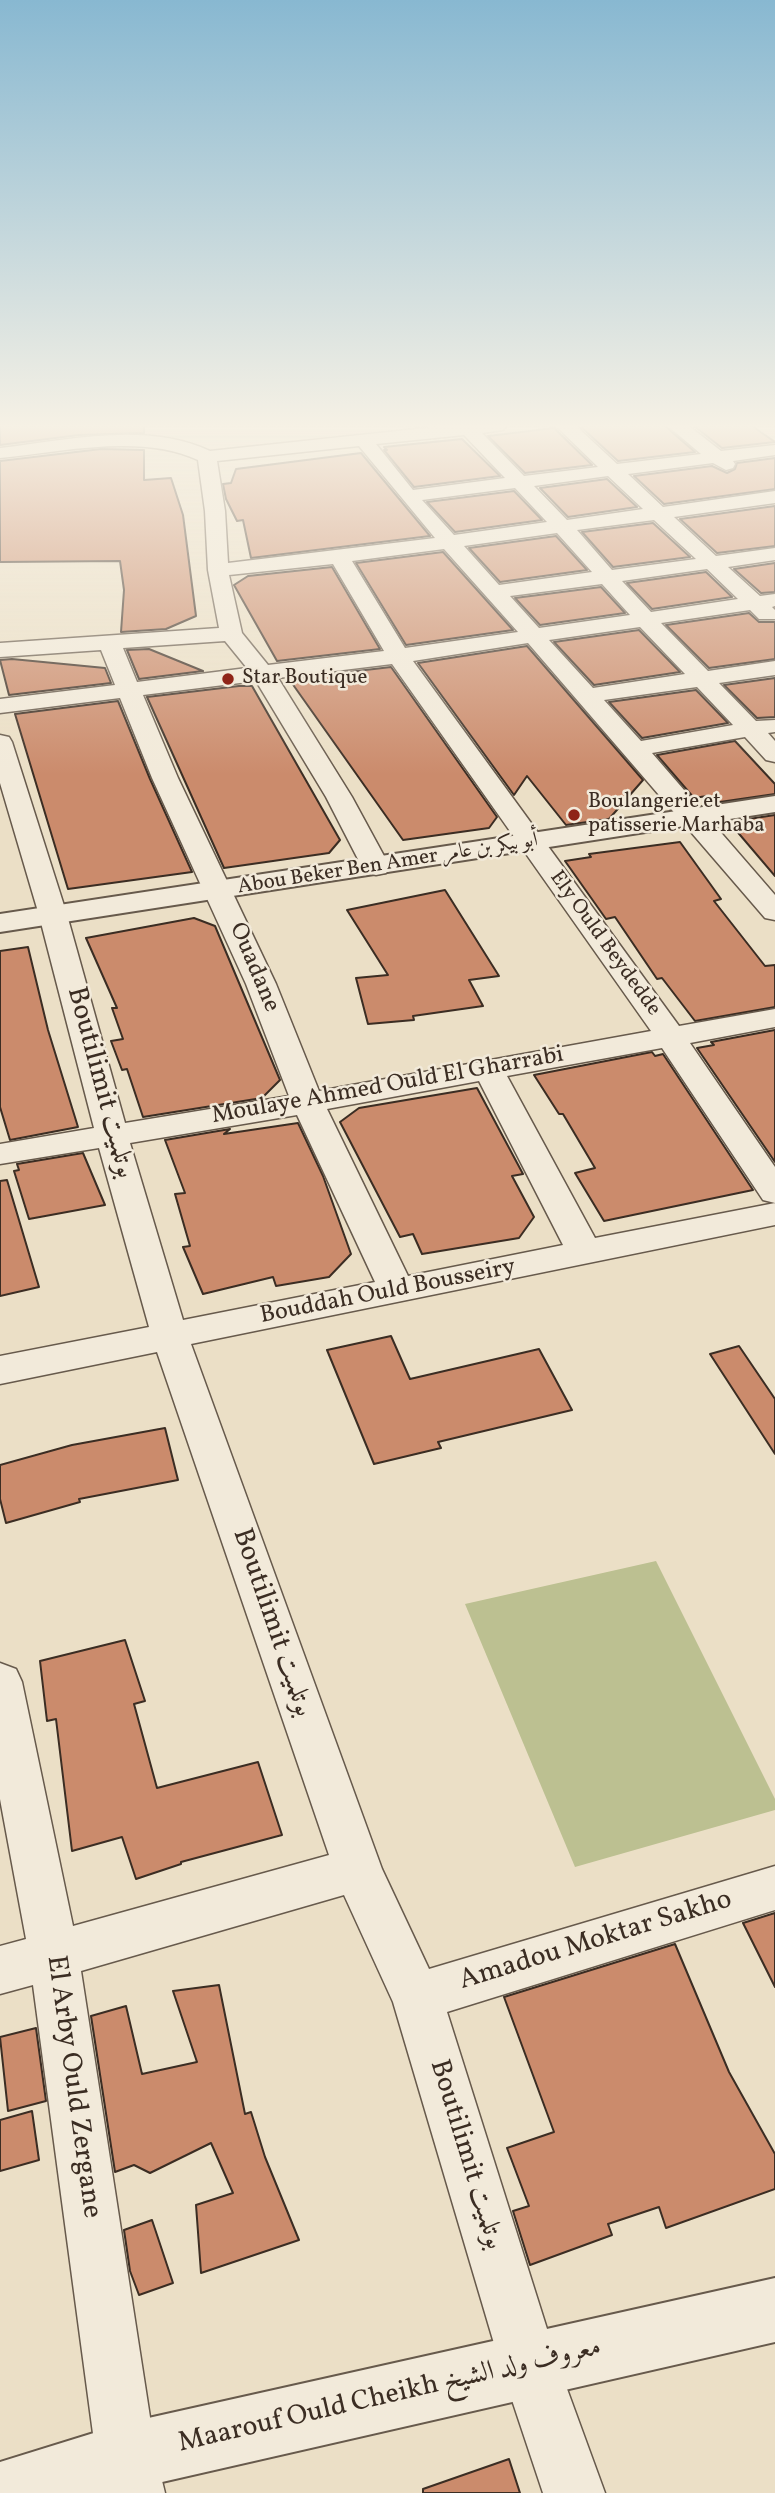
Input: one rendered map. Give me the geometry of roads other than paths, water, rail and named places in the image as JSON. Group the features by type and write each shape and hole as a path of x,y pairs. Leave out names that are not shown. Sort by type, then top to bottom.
{"street":[{"path":"217,542 218,570 230,634 264,673 339,797 376,867"},
{"path":"218,570 431,542"},
{"path":"449,542 635,748 775,912"},
{"path":"577,542 645,619 775,755"},
{"path":"690,542 712,563 765,601 775,621"},
{"path":"494,592 775,554"},
{"name":"Ely Ould Beydedde","path":"339,556 398,656 670,1036 775,1192"},
{"path":"0,706 398,656 765,601"},
{"path":"0,650 230,634"},
{"name":"Ouadane","path":"110,644 165,778 220,891 261,984 308,1103 397,1291"},
{"path":"587,696 775,668"},
{"path":"635,748 775,725"},
{"name":"Boutilimit بوتلميت","path":"0,742 53,915 112,1136 170,1337 358,1869 416,1997 530,2367 574,2493"},
{"name":"Abou Beker Ben Amer أبو بيكر بن عامر","path":"0,923 532,844 775,804"},
{"path":"748,880 775,876"},
{"name":"Moulaye Ahmed Ould El Gharrabi","path":"0,1154 308,1103 775,1018"},
{"path":"488,1069 585,1253"},
{"name":"Bouddah Ould Bousseiry","path":"0,1370 775,1214"},
{"name":"El Arby Ould Zergane","path":"0,1682 54,1954 130,2475"},
{"path":"0,1970 358,1869"},
{"name":"Amadou Moktar Sakho","path":"416,1997 775,1888"},
{"name":"Maarouf Ould Cheikh معروف ولد الشيخ","path":"7,2493 130,2475 530,2367 775,2310"}],"place":[{"name":"Star Boutique","path":"228,679"},
{"name":"Boulangerie et patisserie Marhaba","path":"574,815"}]}
